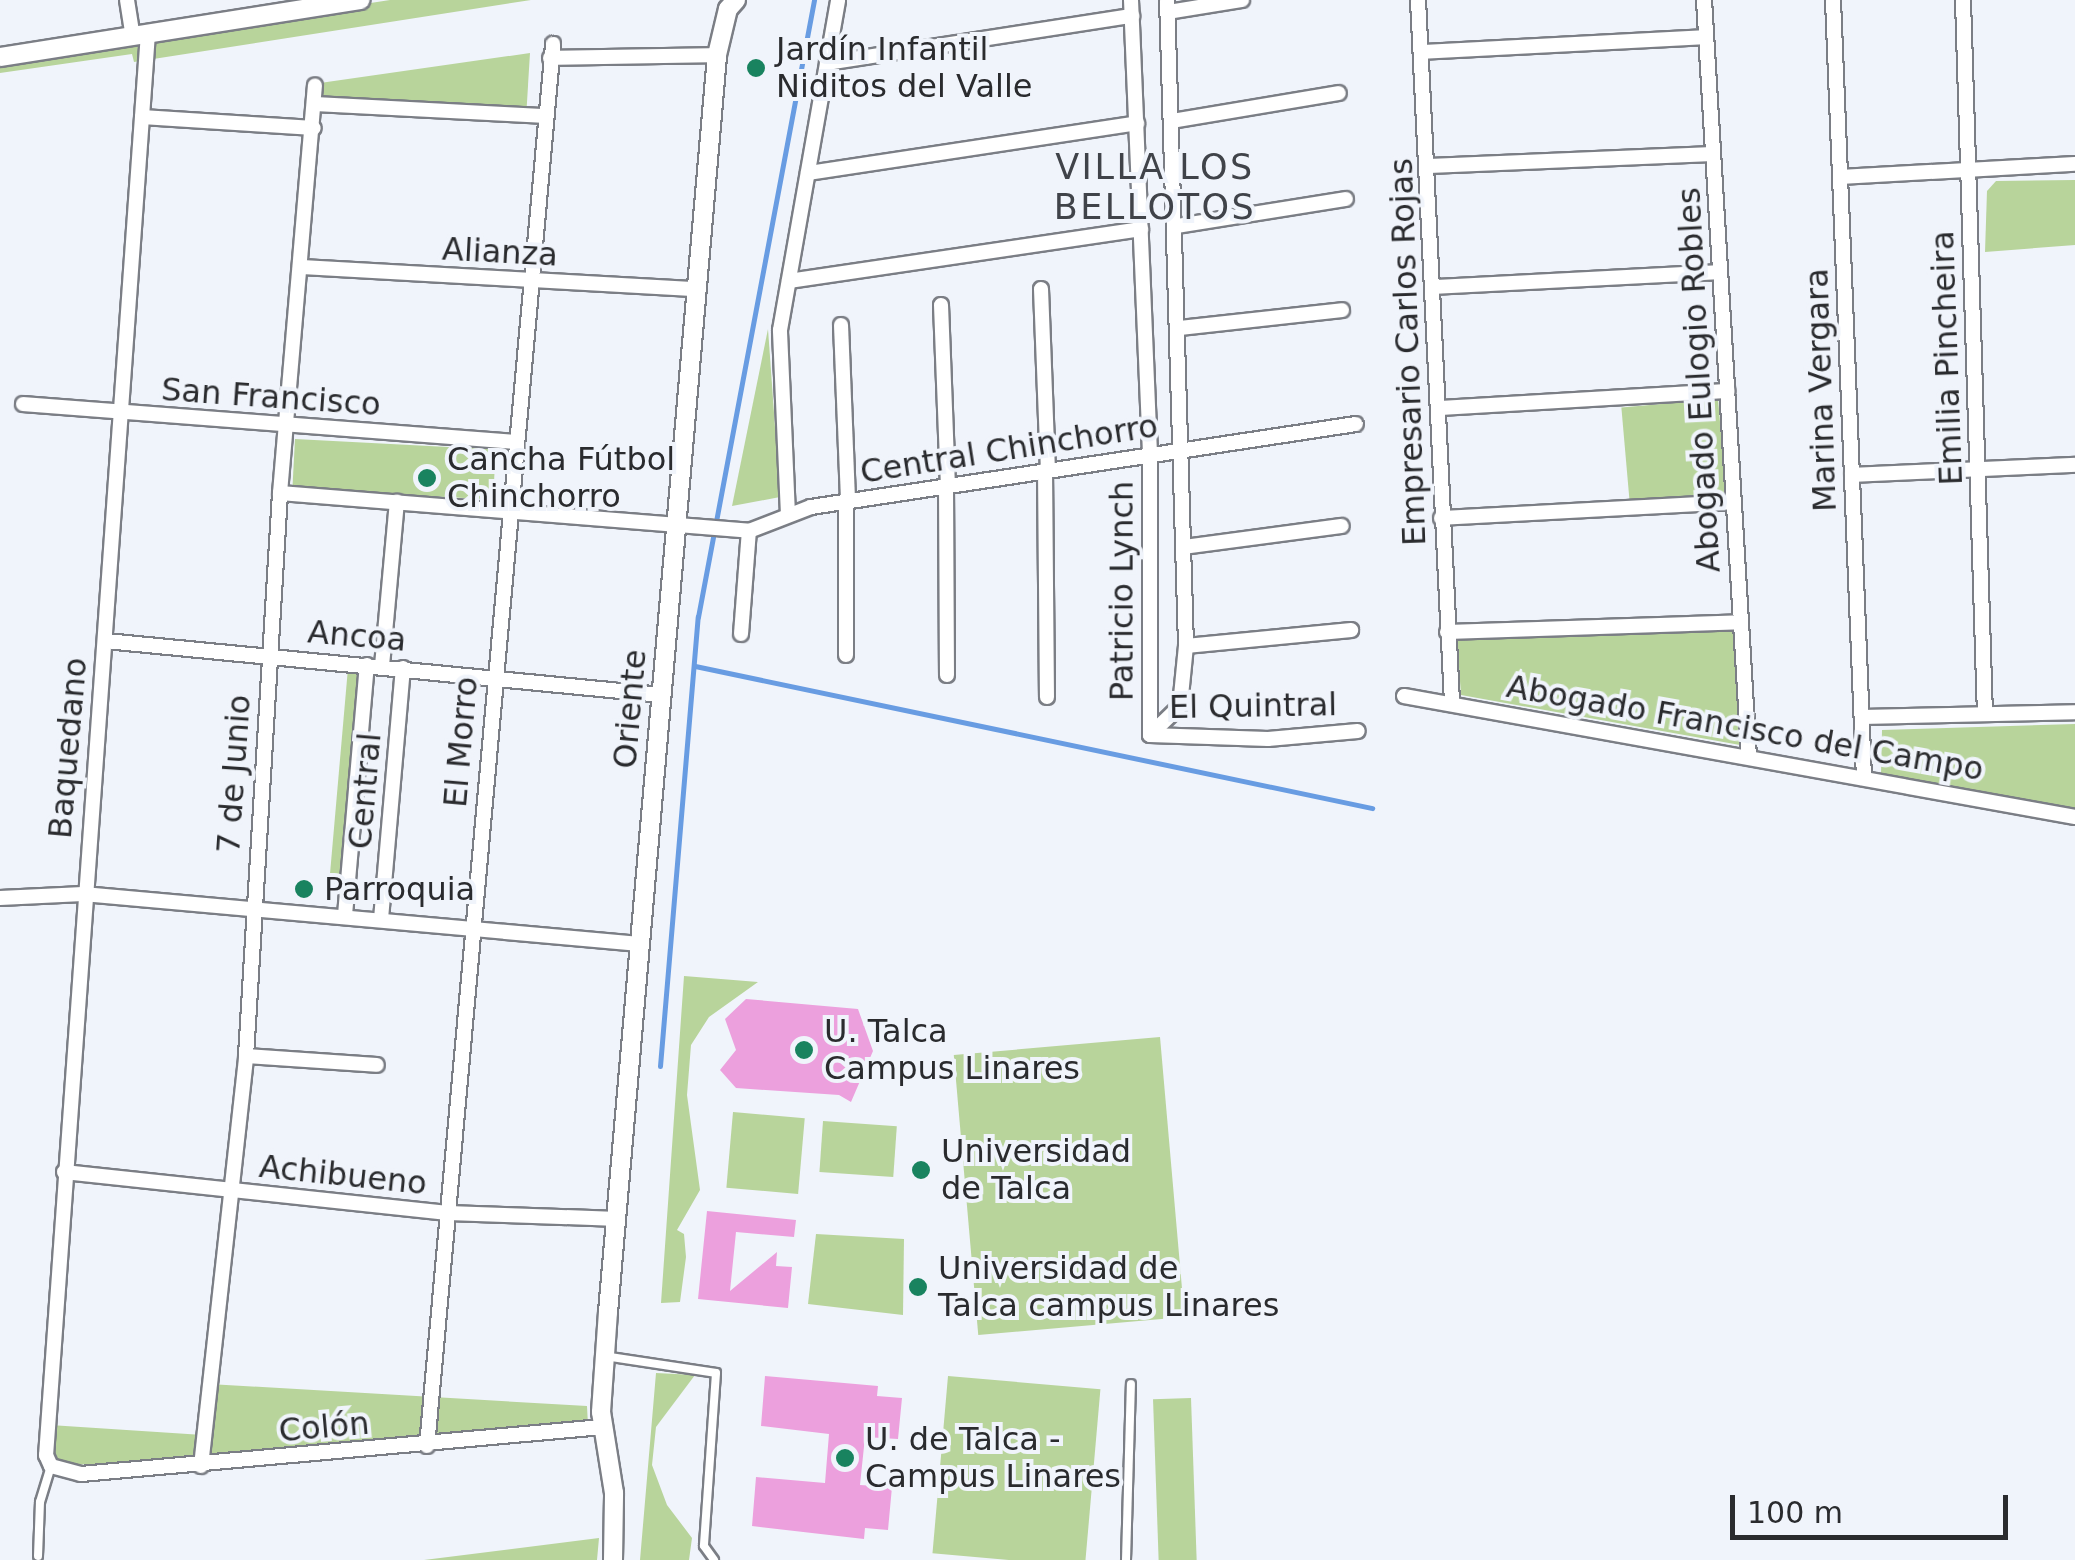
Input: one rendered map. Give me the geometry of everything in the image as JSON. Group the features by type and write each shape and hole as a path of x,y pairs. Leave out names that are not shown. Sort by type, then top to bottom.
{"street":[{"name":"Baquedano","path":"51,1466 44,1436 142,117 140,35 127,0"},
{"path":"0,57 360,0"},
{"name":"Oriente","path":"613,1560 614,1494 602,1427 604,1356 718,56 724,20 736,0"},
{"path":"788,515 780,330 838,0"},
{"name":"Patricio Lynch","path":"1131,0 1150,454 1150,735"},
{"path":"1168,6 1242,0"},
{"name":"Empresario Carlos Rojas","path":"1418,0 1452,702"},
{"name":"Abogado Eulogio Robles","path":"1704,0 1749,757"},
{"name":"Marina Vergara","path":"1833,0 1864,778"},
{"name":"Emilia Pincheira","path":"1962,0 1985,714"},
{"name":"Patricio Lynch","path":"1150,735 1180,706 1186,646 1184,449 1168,6"},
{"path":"827,63 1132,16"},
{"path":"1421,52 1706,37"},
{"name":"El Morro","path":"427,1446 542,116 551,51 718,56"},
{"name":"7 de Junio","path":"201,1466 246,1056 280,493 315,85"},
{"path":"1172,122 1339,94"},
{"path":"315,104 542,116"},
{"path":"142,117 314,128"},
{"path":"808,172 1136,124"},
{"path":"1429,166 1713,154"},
{"path":"1840,177 2075,164"},
{"path":"1177,226 1346,199"},
{"path":"789,280 1141,229"},
{"name":"Alianza","path":"300,267 698,289"},
{"path":"1434,286 1720,272"},
{"path":"1040,289 1047,470 1047,696"},
{"path":"941,306 947,486 946,674"},
{"path":"1180,328 1342,310"},
{"path":"842,326 846,654"},
{"path":"1440,408 1727,391"},
{"name":"San Francisco","path":"23,404 516,442"},
{"name":"Central Chinchorro","path":"280,493 742,532 788,515 847,502 1356,424"},
{"path":"1852,476 2075,464"},
{"name":"Central","path":"345,915 397,502"},
{"path":"1441,518 1734,502"},
{"path":"1184,547 1342,526"},
{"path":"742,532 742,634"},
{"path":"1447,632 1741,622"},
{"path":"1186,646 1351,630"},
{"name":"Ancoa","path":"106,640 662,694"},
{"name":"Central","path":"381,919 404,668"},
{"name":"Abogado Francisco del Campo","path":"1404,696 2075,818"},
{"path":"1862,717 2075,712"},
{"name":"El Quintral","path":"1150,735 1268,739 1358,731"},
{"path":"0,898 83,894 640,944"},
{"path":"246,1056 377,1065"},
{"name":"Achibueno","path":"64,1172 448,1213 618,1219"},
{"name":"Colón","path":"51,1466 81,1474 201,1466 602,1427"}],"lane":[{"path":"604,1356 716,1373 704,1546 714,1560"},
{"path":"1126,1560 1130,1384"},
{"path":"38,1556 40,1502 51,1466"}],"green space":[{"path":"390,0 531,0 134,62 132,54 0,73 0,60"},
{"path":"530,53 526,118 321,101 320,83"},
{"path":"2075,180 2075,245 1985,252 1987,191 1996,181"},
{"path":"768,329 780,497 732,506"},
{"path":"1718,399 1726,493 1630,501 1621,407"},
{"path":"295,439 496,450 493,499 292,489"},
{"path":"1734,630 1740,745 1461,695 1457,639"},
{"path":"348,668 373,670 353,895 328,893"},
{"path":"2075,724 2075,809 1881,774 1882,730"},
{"path":"684,976 758,982 709,1017 691,1045 687,1095 700,1190 677,1230 684,1234 686,1257 680,1302 661,1303"},
{"path":"1160,1037 1184,1317 978,1335 954,1055"},
{"path":"733,1112 805,1118 798,1194 726,1188"},
{"path":"823,1121 897,1126 893,1177 819,1172"},
{"path":"816,1234 904,1239 903,1315 808,1304"},
{"path":"656,1373 695,1375 656,1427 652,1465 667,1505 692,1538 689,1560 640,1560"},
{"path":"948,1376 1100,1389 1085,1560 1009,1560 932,1553"},
{"path":"209,1384 587,1406 588,1425 208,1462 49,1465 50,1425 203,1435"},
{"path":"1191,1398 1197,1560 1159,1560 1153,1399"},
{"path":"599,1538 597,1560 424,1560"}],"building":[{"name":"U. Talca Campus Linares","path":"746,999 858,1009 873,1051 851,1102 839,1095 736,1088 720,1070 736,1050 725,1019"},
{"path":"707,1211 796,1220 794,1237 736,1232 730,1291 777,1252 776,1266 792,1267 788,1308 698,1299"},
{"name":"U. de Talca - Campus Linares","path":"765,1376 878,1386 877,1396 902,1398 898,1439 865,1437 860,1485 892,1487 888,1530 865,1528 864,1539 752,1526 756,1477 825,1483 829,1434 761,1426"}],"waterway":[{"path":"660,1066 698,617 814,0"},
{"path":"695,666 1372,808"}],"place":[{"name":"Jardín Infantil Niditos del Valle","path":"756,68"},
{"name":"Cancha Fútbol Chinchorro","path":"427,478"},
{"name":"Parroquia","path":"304,889"},
{"name":"U. Talca Campus Linares","path":"804,1050"},
{"name":"Universidad de Talca","path":"921,1170"},
{"name":"Universidad de Talca campus Linares","path":"918,1287"},
{"name":"U. de Talca - Campus Linares","path":"845,1458"}],"district":[{"name":"VILLA LOS BELLOTOS","path":"1155,187"}]}
